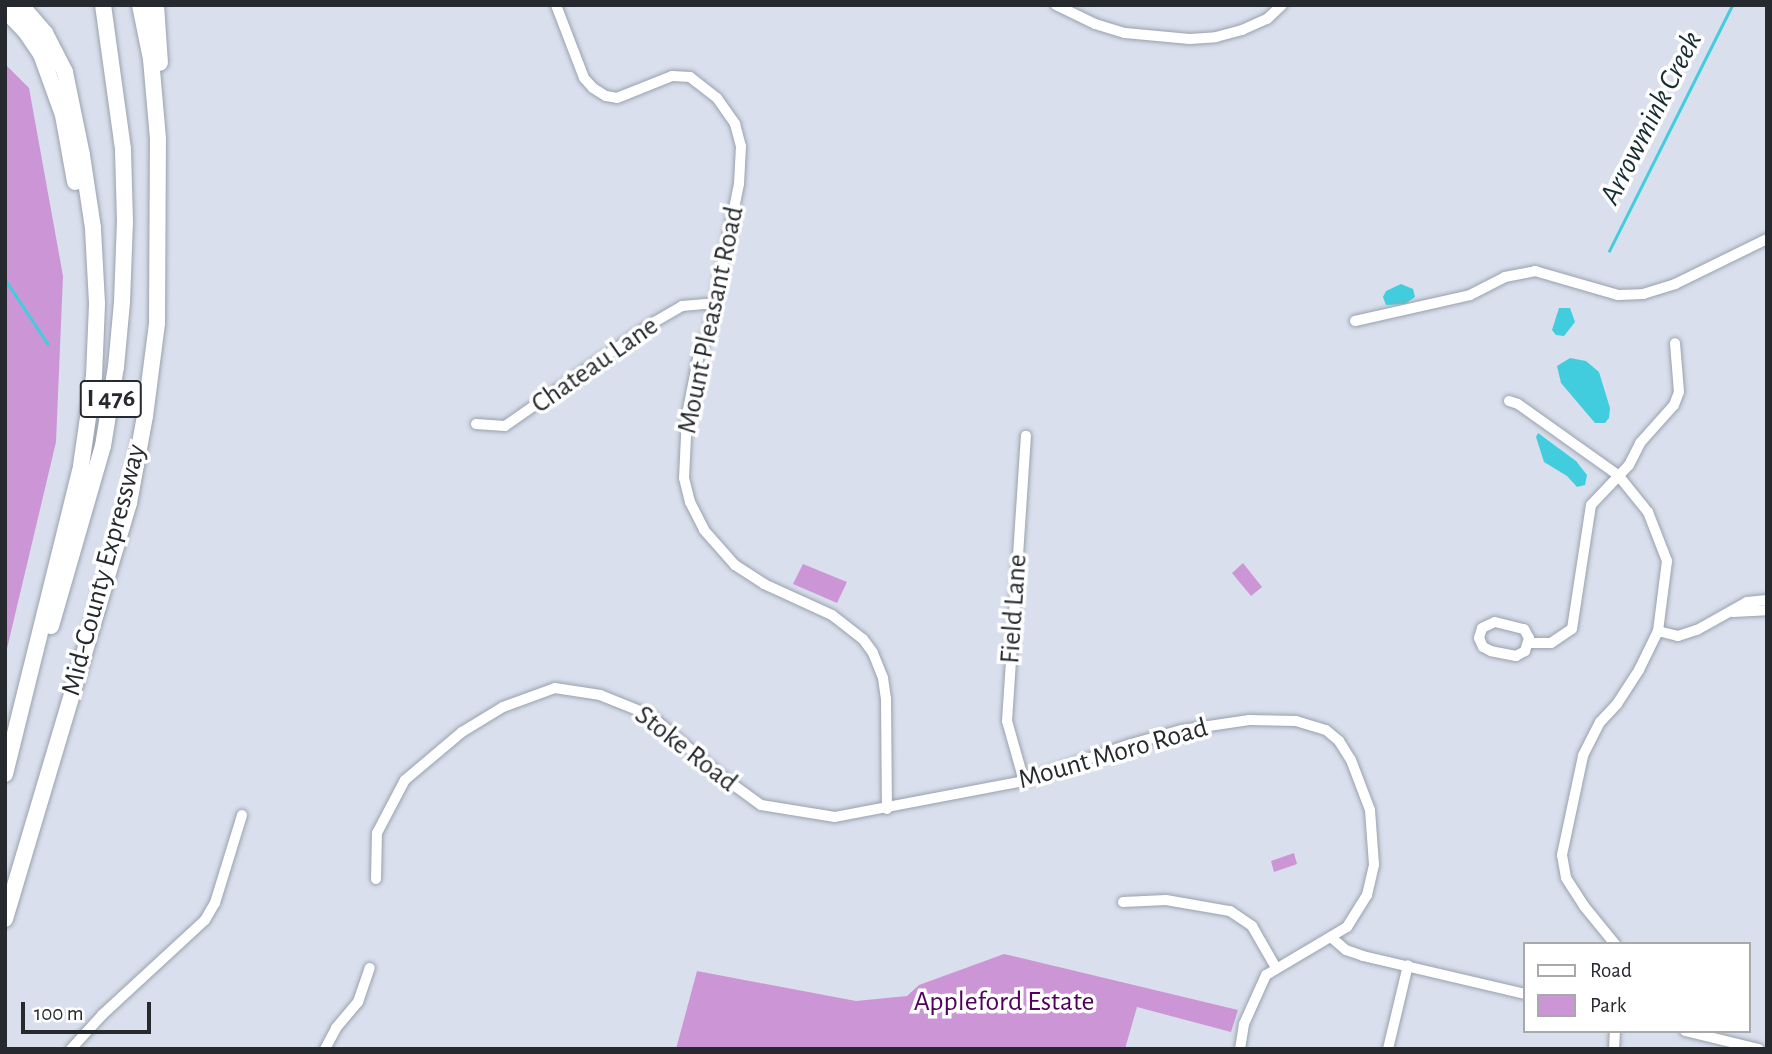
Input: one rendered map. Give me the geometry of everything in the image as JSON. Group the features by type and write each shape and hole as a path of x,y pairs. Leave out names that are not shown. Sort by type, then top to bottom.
{"highway":[{"path":"5,774 81,466 94,376 97,303 93,228 65,72 45,33 22,5"},
{"name":"Mid-County Expressway","path":"5,780 103,446 116,367 123,275 124,173 103,5"},
{"name":"Mid-County Expressway","path":"5,919 134,478 145,416 157,323 158,139 151,59 140,5"},
{"path":"156,5 160,51 158,139"},
{"path":"5,10 26,32 41,54 54,86 69,141 87,260 90,363 94,376"},
{"path":"5,20 37,57 54,86"}],"street":[{"name":"Mount Pleasant Road","path":"556,5 584,78 606,96 617,98 636,93 672,76 683,75 700,82 728,111 741,146 739,184 715,303 687,415 684,478 690,502 704,530 735,565 764,584 832,615 863,639 873,653 883,678 886,699 887,809"},
{"path":"1056,5 1095,24 1125,33 1190,39 1216,37 1242,30 1267,19 1282,5"},
{"path":"1355,321 1470,295 1505,277 1535,271 1618,295 1643,294 1675,284 1767,239"},
{"name":"Chateau Lane","path":"476,424 505,426 651,324 682,306 715,303"},
{"path":"1529,643 1551,643 1572,629 1591,506 1629,465 1640,443 1674,405 1679,392 1675,343"},
{"path":"1509,401 1518,404 1618,475 1648,512 1667,561 1658,631 1639,670 1617,704 1600,722 1583,756 1562,855 1566,878 1613,942"},
{"name":"Field Lane","path":"1024,781 1006,722 1026,436"},
{"path":"1658,631 1678,636 1697,630 1723,613 1747,602 1767,600"},
{"path":"1723,613 1767,610"},
{"path":"1490,623 1520,627 1527,633 1529,643 1525,651 1516,656 1491,652 1480,642 1480,633 1490,623"},
{"name":"Stoke Road","path":"376,879 377,833 405,780 462,732 503,707 555,688 600,695 650,715 724,778 761,805 835,817 887,809"},
{"name":"Mount Moro Road","path":"887,809 1024,781 1182,730 1266,719 1296,721 1326,730 1339,741 1351,760 1370,810 1374,865 1367,895 1357,915 1332,938 1275,967"},
{"path":"71,1049 102,1015 205,920 215,903 242,815"},
{"path":"1123,902 1166,900 1230,911 1252,926 1275,967 1266,975 1244,1024 1240,1049"},
{"path":"1332,938 1346,950 1363,956 1524,994"},
{"path":"1388,1049 1408,965"},
{"path":"325,1049 337,1028 358,1002 370,968"},
{"path":"1693,1033 1759,1049"}],"green space":[{"path":"5,64 29,88 63,276 56,442 5,657"},
{"path":"1243,563 1262,587 1251,596 1232,573"},
{"path":"803,564 847,582 837,603 793,584"},
{"path":"1294,853 1297,864 1274,872 1271,861"},
{"name":"Appleford Estate","path":"1004,954 1238,1010 1231,1032 1137,1007 1125,1049 676,1049 697,971 856,1001 907,996 919,985"}],"water":[{"path":"1401,284 1413,289 1415,297 1405,304 1386,305 1383,297 1386,291"},
{"path":"1559,308 1570,308 1575,322 1564,336 1556,335 1552,330"},
{"path":"1570,358 1586,361 1599,372 1610,408 1609,418 1605,423 1595,423 1561,383 1557,366"},
{"path":"1538,433 1576,461 1587,475 1585,485 1577,487 1567,476 1544,462 1536,437"}],"waterway":[{"name":"Arrowmink Creek","path":"1609,251 1732,5"},
{"path":"5,279 48,344"}]}
